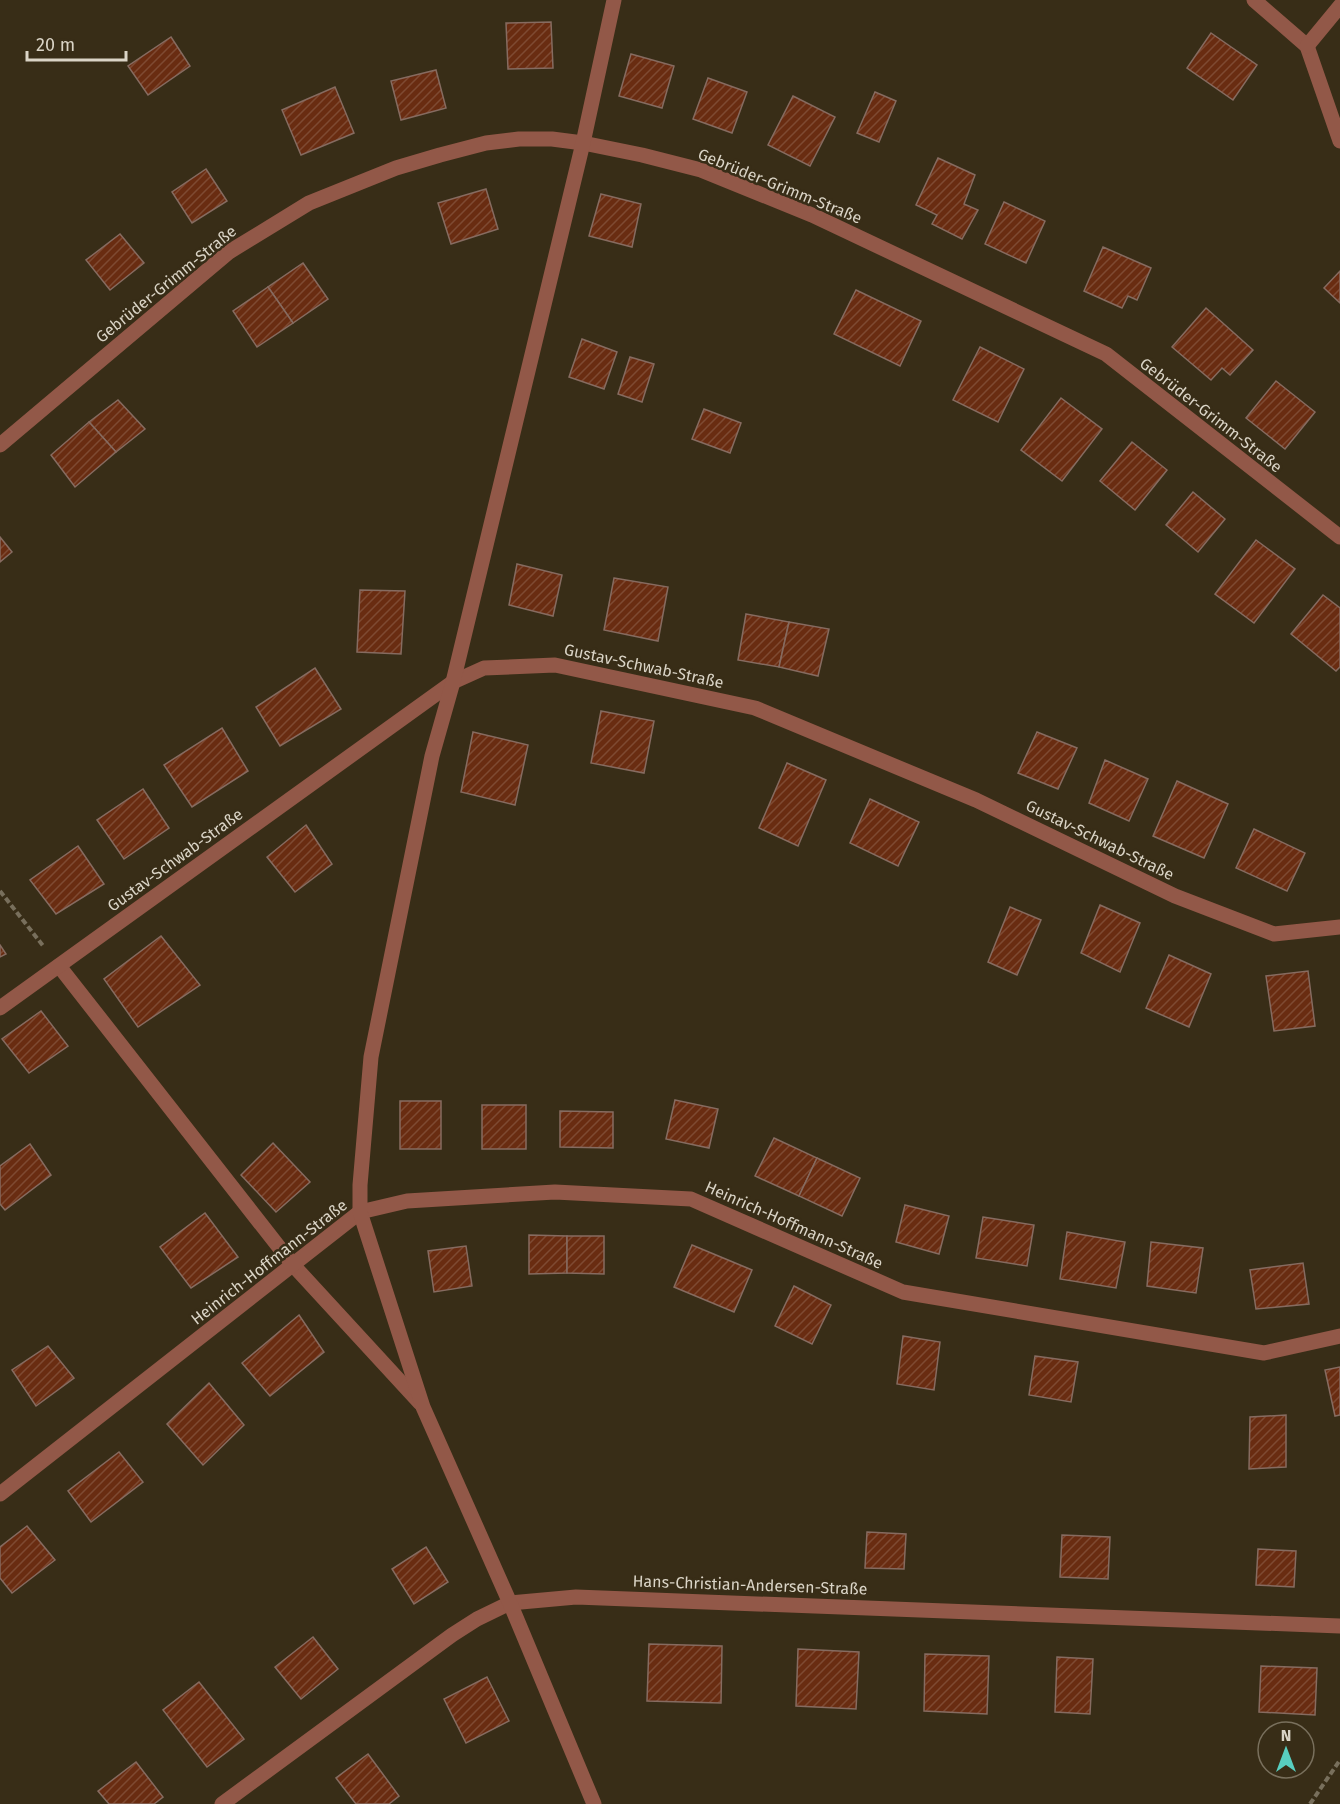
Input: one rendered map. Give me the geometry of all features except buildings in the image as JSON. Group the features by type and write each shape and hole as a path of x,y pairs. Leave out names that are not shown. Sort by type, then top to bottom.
{"street":[{"path":"594,1804 510,1603 423,1407 360,1212 360,1185 372,1057 432,756 453,682 584,143 614,0"},
{"path":"1254,0 1307,46 1340,141"},
{"path":"1307,46 1340,6"},
{"name":"Gebrüder-Grimm-Straße","path":"0,445 229,252 309,203 396,168 486,143 519,139 552,139 584,143 701,170 812,215 1106,354 1340,537"},
{"name":"Gustav-Schwab-Straße","path":"0,1008 453,682 484,668 555,665 755,708 976,800 1175,896 1274,934 1340,927"},
{"path":"59,966 293,1265 423,1407"},
{"name":"Heinrich-Hoffmann-Straße","path":"0,1494 360,1212 407,1201 555,1192 691,1199 903,1292 1264,1353 1340,1336"},
{"name":"Hans-Christian-Andersen-Straße","path":"222,1804 452,1635 477,1618 510,1603 576,1597 1340,1626"}],"path":[{"path":"0,891 59,966"},
{"path":"1310,1804 1340,1760"}]}
